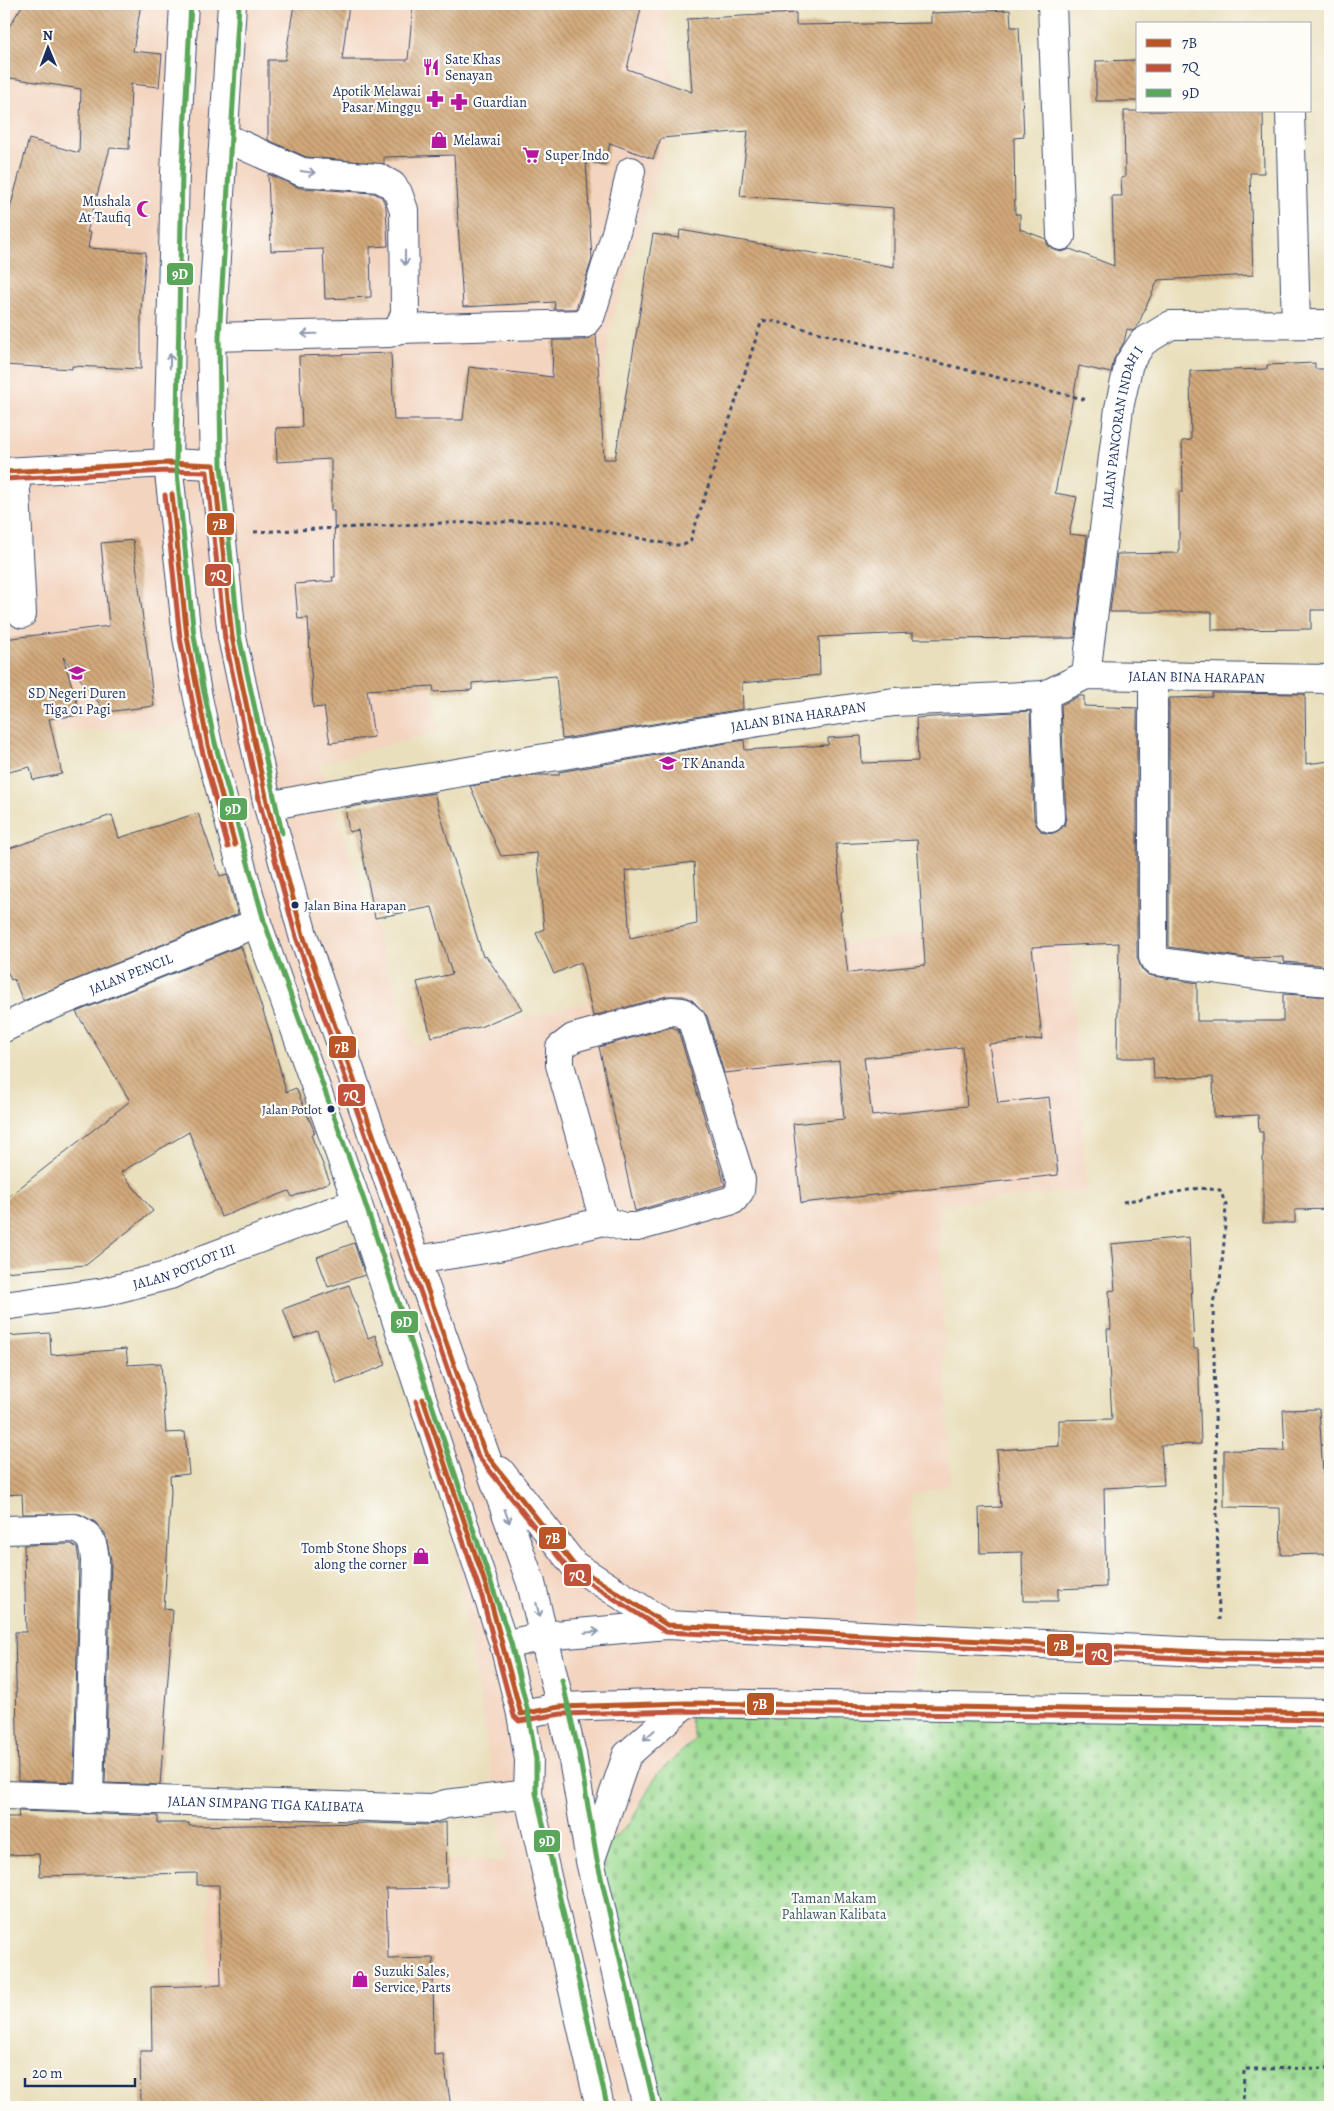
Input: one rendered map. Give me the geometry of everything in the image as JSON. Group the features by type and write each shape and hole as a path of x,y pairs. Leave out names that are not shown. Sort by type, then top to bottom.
{"main road":[{"path":"184,4 175,172 168,462 187,638 192,665 208,745 258,924 357,1202 504,1645 521,1714 529,1760 520,1795 600,2107"},
{"path":"232,4 211,337 214,465 232,637 268,806 303,936 531,1583 572,1754 590,1862 647,2107"},
{"path":"1052,4 1061,236"},
{"path":"1290,112 1296,324"},
{"path":"224,137 302,172 372,177 392,185 398,193 404,210 405,313 399,329"},
{"path":"211,337 380,334 399,329 584,324 591,315 599,289 617,229 631,171"},
{"name":"JALAN PANCORAN INDAH I","path":"1086,675 1119,408 1129,363 1143,342 1171,325 1330,324"},
{"path":"22,614 9,472 168,462 214,465"},
{"name":"JALAN BINA HARAPAN","path":"268,806 759,722 884,704 1045,695 1086,675 1330,679"},
{"path":"1153,676 1153,957 1155,961 1270,977 1330,982"},
{"path":"1045,695 1050,818"},
{"name":"JALAN PENCIL","path":"4,1028 31,1014 258,924"},
{"path":"416,1260 498,1247 604,1221 624,1227 637,1227 733,1200 740,1191 741,1180 692,1021 682,1012 671,1011 573,1038 560,1048 560,1065 604,1221"},
{"name":"JALAN POTLOT III","path":"4,1306 104,1292 170,1275 207,1258 357,1202"},
{"path":"485,1453 574,1565 667,1625"},
{"path":"4,1530 74,1528 85,1533 94,1544 90,1799"},
{"path":"504,1645 544,1636 667,1625 1220,1653 1330,1655"},
{"path":"521,1714 560,1708 686,1703 1330,1713"},
{"path":"590,1862 627,1755 686,1703"},
{"name":"JALAN SIMPANG TIGA KALIBATA","path":"4,1795 429,1809 446,1804 520,1795"}],"path":[{"path":"221,534 444,523 554,521 637,539 683,546 690,542 760,326 763,321 769,320 1119,408"},
{"path":"1123,1202 1199,1188 1220,1190 1226,1205 1220,1281 1213,1302 1220,1653"},
{"path":"1243,2107 1244,2069 1330,2068"}],"shaded area":[{"path":"4,4 666,4 676,112 611,326 574,589 417,612 439,731 319,764 415,1046 774,954 992,924 1070,949 1087,1190 939,1205 950,1485 911,1495 913,1707 686,1703 696,1739 657,1774 631,1821 590,1861 647,2107 337,2107 329,2009 207,2005 209,1860 506,1861 436,1432 202,725 4,735"}],"green space":[{"name":"Taman Makam Pahlawan Kalibata","path":"686,1703 1330,1713 1330,2107 647,2107 590,1861 631,1821 657,1774 695,1739"}],"building":[{"path":"23,4 141,4 133,51 162,54 159,87 131,84 129,149 110,148 87,232 91,232 88,248 146,252 141,308 141,369 72,366 72,369 4,365 4,230 29,139 79,153 81,89 4,77 4,35"},
{"path":"294,4 349,4 342,60 408,60 413,4 642,4 627,69 692,92 687,19 796,13 796,25 931,23 931,13 1010,10 1011,27 1019,27 1024,137 1014,138 1015,214 1020,214 1020,229 1046,239 1048,245 1054,250 1062,252 1070,249 1114,266 1112,196 1122,196 1121,178 1125,177 1124,111 1263,112 1264,173 1250,173 1253,275 1158,280 1137,327 1133,331 1127,329 1124,342 1114,359 1111,373 1079,366 1055,493 1077,497 1069,534 1087,536 1075,638 913,639 913,633 819,637 820,675 742,683 743,709 562,739 556,676 472,683 472,690 434,692 433,686 367,690 374,737 330,743 324,707 313,708 308,618 298,619 295,584 333,581 332,577 335,577 334,511 331,511 331,459 277,462 276,428 302,427 299,356 391,353 394,420 463,420 469,367 552,377 553,340 585,340 596,334 604,459 615,459 653,234 679,238 680,230 894,267 894,208 740,196 748,131 661,138 653,159 610,143 605,165 586,161 592,259 576,309 554,309 555,302 463,307 454,155 384,157 384,164 306,157 268,140 268,60 285,60"},
{"path":"1136,60 1136,101 1096,101 1096,61"},
{"path":"268,174 300,188 374,193 382,197 386,207 388,246 370,247 371,297 325,299 323,249 271,251"},
{"path":"1315,363 1315,369 1330,369 1330,610 1311,610 1311,629 1212,630 1212,612 1110,612 1117,554 1179,553 1179,492 1183,492 1182,441 1191,440 1190,371 1267,369 1267,365"},
{"name":"SD Negeri Duren Tiga 01 Pagi","path":"133,540 154,706 106,712 63,657 81,715 49,719 62,774 33,780 30,767 4,773 4,639 109,626 101,543"},
{"path":"1212,693 1305,694 1306,764 1330,761 1330,966 1284,962 1284,957 1246,958 1169,947 1169,698 1212,697"},
{"path":"1079,696 1084,696 1084,706 1137,708 1137,957 1141,968 1146,974 1197,983 1197,1021 1283,1021 1283,994 1330,997 1330,1209 1295,1210 1295,1223 1263,1223 1263,1132 1259,1132 1258,1115 1214,1117 1213,1077 1154,1079 1153,1058 1117,1058 1119,943 1032,947 1042,1039 989,1044 998,1103 1049,1097 1058,1175 801,1203 793,1124 844,1119 839,1061 724,1073 707,1016 692,1000 683,996 667,996 593,1016 581,962 554,974 536,933 544,929 537,853 501,856 470,786 537,775 559,775 559,772 744,740 745,750 828,745 828,738 861,736 862,763 918,761 916,718 1030,711 1034,819 1042,832 1051,834 1064,826 1066,817 1061,705","holes":["917,840 925,965 848,973 840,912 842,911 836,844","694,862 697,924 630,938 625,871","962,1047 967,1106 872,1116 864,1058"]},
{"path":"434,793 483,957 486,956 522,1009 480,1027 431,1037 417,982 452,974 432,907 375,918 358,830 349,832 345,808"},
{"path":"198,813 220,876 227,874 238,914 23,1001 14,979 11,980 4,964 4,850 112,815 119,838"},
{"path":"241,946 271,1035 286,1092 296,1088 315,1133 311,1135 330,1182 292,1197 289,1191 221,1217 189,1132 121,1172 153,1211 86,1265 4,1272 4,1200 130,1101 76,1012"},
{"path":"672,1027 678,1030 725,1185 635,1211 599,1047"},
{"path":"1189,1237 1194,1349 1198,1349 1201,1444 1161,1445 1164,1485 1104,1488 1106,1587 1058,1589 1058,1601 1023,1601 1022,1552 980,1553 979,1508 1001,1507 997,1450 1059,1446 1059,1420 1112,1419 1107,1329 1111,1329 1109,1291 1115,1290 1111,1244"},
{"path":"354,1243 365,1275 328,1287 317,1257"},
{"path":"349,1285 368,1338 375,1335 386,1365 337,1384 317,1331 294,1339 283,1309"},
{"path":"50,1333 51,1355 126,1349 128,1365 161,1363 166,1433 185,1432 189,1474 170,1476 171,1492 164,1609 173,1610 160,1785 105,1783 111,1560 105,1533 95,1522 80,1514 23,1514 22,1494 4,1495 4,1336"},
{"path":"1319,1409 1325,1505 1330,1505 1330,1554 1281,1555 1280,1508 1224,1507 1224,1450 1285,1451 1283,1410"},
{"path":"71,1544 77,1548 79,1561 74,1782 18,1780 15,1632 26,1632 24,1545"},
{"path":"18,1811 158,1816 158,1823 189,1823 189,1826 371,1823 428,1825 446,1822 447,1888 386,1889 388,1959 433,1958 434,2055 443,2054 451,2107 141,2107 140,2051 152,2051 151,1987 221,1985 219,1885 197,1885 197,1873 40,1876 39,1854 4,1855 4,1817 19,1817"}],"transit line":[{"name":"9D","path":"191,4 182,172 176,463 194,636 204,692 215,743 264,921 364,1200 511,1643 528,1712 536,1759 536,1793 607,2105"},
{"name":"9D","path":"239,4 219,337 221,465 239,636 282,833"},
{"name":"7B","path":"4,472 168,463 214,465 232,637 268,806 303,935 485,1453 574,1565 667,1625 1220,1653 1330,1655"},
{"name":"7Q","path":"4,479 168,471 207,472 225,639 261,808 296,937 478,1456 569,1570 666,1632 1220,1660 1330,1662"},
{"name":"7B","path":"172,494 187,637 208,745 235,845"},
{"name":"7Q","path":"165,495 180,638 201,746 228,847"},
{"name":"7B","path":"423,1399 489,1595 521,1714 560,1707 686,1703 1330,1713"},
{"name":"7Q","path":"416,1401 482,1597 514,1716 519,1721 561,1714 686,1711 1330,1720"},
{"name":"9D","path":"562,1680 579,1753 597,1860 654,2105"}],"place":[{"name":"Sate Khas Senayan","path":"431,67"},
{"name":"Apotik Melawai Pasar Minggu","path":"435,99"},
{"name":"Guardian","path":"459,102"},
{"name":"Melawai","path":"439,140"},
{"name":"Super Indo","path":"531,155"},
{"name":"Mushala At Taufiq","path":"145,209"},
{"name":"SD Negeri Duren Tiga 01 Pagi","path":"77,673"},
{"name":"TK Ananda","path":"668,763"},
{"name":"Jalan Bina Harapan","path":"295,905"},
{"name":"Jalan Potlot","path":"331,1109"},
{"name":"Tomb Stone Shops along the corner","path":"421,1556"},
{"name":"Suzuki Sales, Service, Parts","path":"360,1979"}]}
